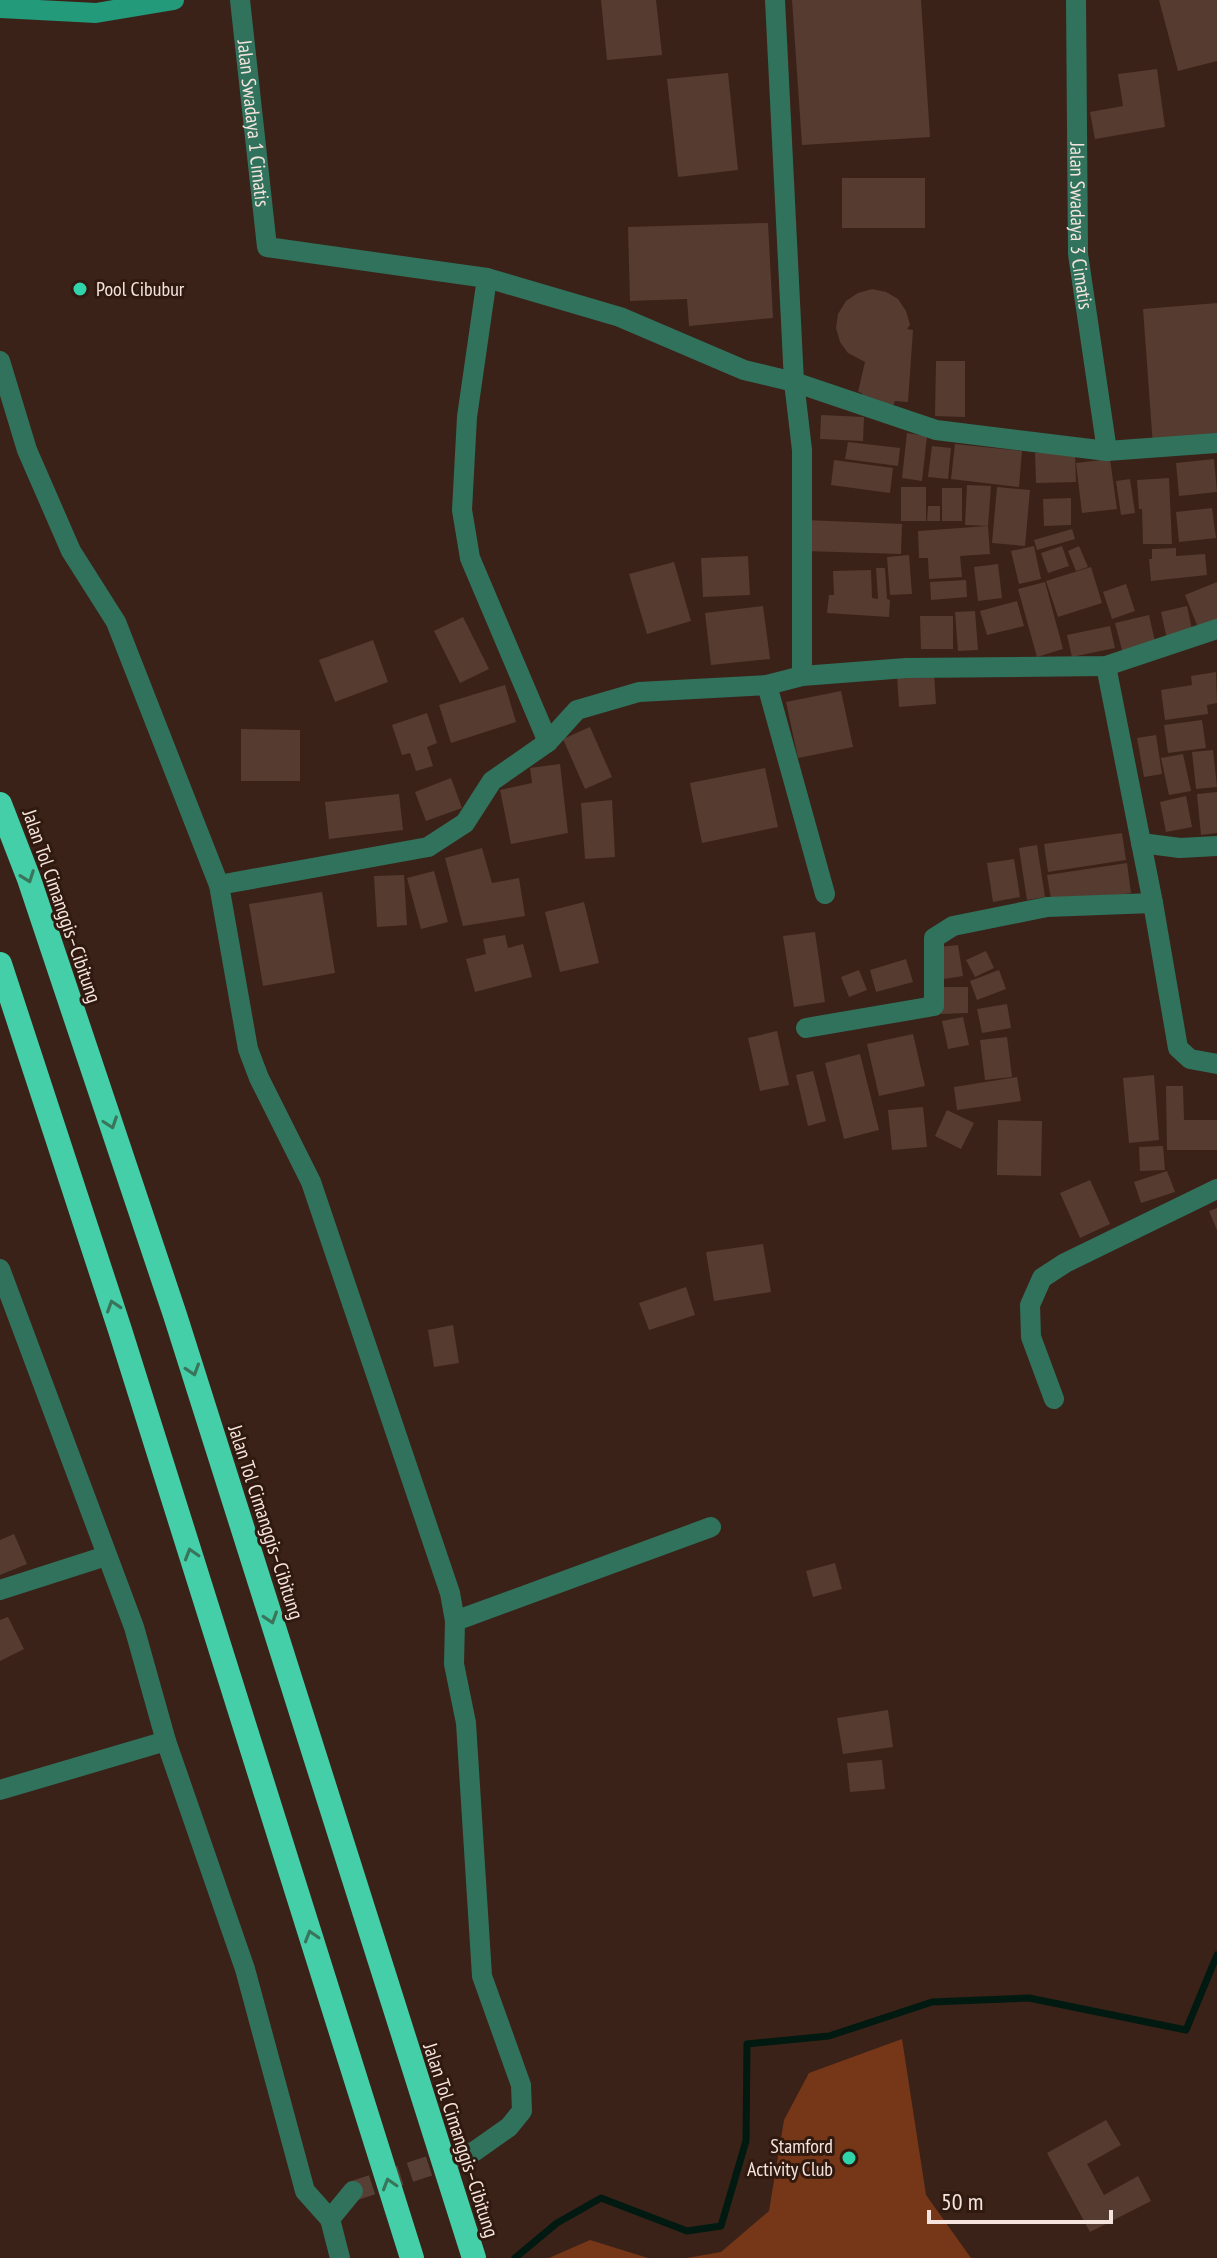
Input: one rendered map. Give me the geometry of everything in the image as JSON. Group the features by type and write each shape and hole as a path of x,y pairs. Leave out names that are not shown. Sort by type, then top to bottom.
{"highway":[{"name":"Jalan Tol Cimanggis–Cibitung","path":"0,804 34,894 175,1315 474,2258"},
{"path":"0,964 120,1330 412,2258"}],"main road":[{"path":"0,8 96,13 174,0"}],"street":[{"name":"Jalan Swadaya 1 Cimatis","path":"240,0 267,247 487,278"},
{"path":"775,0 794,382 802,450 802,676"},
{"name":"Jalan Swadaya 3 Cimatis","path":"1076,0 1078,254 1107,451"},
{"path":"548,742 470,558 462,510 467,417 487,278 620,317 744,370 794,382 936,430 1107,451 1217,443"},
{"path":"0,361 27,450 71,551 116,622 219,885 248,1049 259,1078 311,1182 450,1593 455,1621 454,1664 466,1723 482,1976 521,2085 522,2098 522,2111 509,2127 475,2151"},
{"path":"219,885 428,847 465,823 492,781 548,742 577,710 639,692 767,685 802,676 906,668 1106,666 1217,629"},
{"path":"1106,666 1178,1048 1190,1059 1217,1064"},
{"path":"767,685 825,894"},
{"path":"1141,843 1180,848 1217,846"},
{"path":"806,1028 934,1006 934,938 953,926 1047,907 1153,903"},
{"path":"1054,1399 1031,1337 1030,1305 1042,1278 1065,1263 1217,1189"},
{"path":"0,1269 134,1627 166,1741 245,1969 305,2191 330,2219 340,2258"},
{"path":"455,1621 711,1527"},
{"path":"0,1590 106,1556"},
{"path":"0,1790 166,1741"},
{"path":"330,2219 353,2191"}],"shaded area":[{"name":"Stamford Activity Club","path":"902,2039 926,2195 971,2258 687,2258 721,2252 769,2211 784,2120 809,2073"},
{"path":"590,2240 648,2258 549,2258"}],"building":[{"path":"601,0 656,0 662,55 607,60"},
{"path":"792,0 921,0 930,137 802,145"},
{"path":"1159,0 1217,0 1217,61 1178,71"},
{"path":"1157,69 1165,127 1095,139 1090,112 1123,106 1118,74"},
{"path":"728,73 738,170 678,177 667,79"},
{"path":"842,178 925,178 925,228 842,228"},
{"path":"768,223 773,318 689,326 687,299 630,301 628,227"},
{"path":"872,289 898,299 906,311 910,325 907,329 913,330 908,402 895,401 889,416 860,406 862,393 858,392 865,362 848,353 840,342 836,328 838,314 846,301"},
{"path":"1217,303 1217,441 1153,446 1143,309"},
{"path":"936,361 965,361 965,417 935,416"},
{"path":"821,415 864,417 863,441 820,439"},
{"path":"907,433 927,436 922,481 902,478"},
{"path":"848,442 900,448 898,466 845,459"},
{"path":"955,444 1022,451 1019,487 951,479"},
{"path":"932,446 951,448 948,479 928,477"},
{"path":"1075,452 1076,482 1036,483 1035,453"},
{"path":"1110,459 1117,509 1082,513 1076,463"},
{"path":"1214,459 1217,492 1179,496 1176,463"},
{"path":"834,460 893,468 890,493 831,485"},
{"path":"1169,478 1172,544 1143,544 1137,480"},
{"path":"1130,479 1135,513 1121,515 1116,481"},
{"path":"967,485 991,486 988,526 965,525"},
{"path":"901,487 926,487 926,521 901,521"},
{"path":"997,487 1030,490 1025,546 992,543"},
{"path":"942,488 962,488 962,521 942,521"},
{"path":"1071,498 1071,525 1044,526 1043,499"},
{"path":"928,506 940,506 940,521 927,521"},
{"path":"1212,508 1216,538 1179,542 1176,512"},
{"path":"806,520 902,524 901,554 805,551"},
{"path":"988,526 990,554 960,556 962,577 929,579 928,558 919,558 918,531"},
{"path":"1072,529 1075,539 1037,550 1034,540"},
{"path":"1034,546 1041,579 1019,584 1011,551"},
{"path":"1062,546 1069,566 1048,573 1041,553"},
{"path":"1079,546 1088,567 1076,571 1068,551"},
{"path":"1176,548 1176,556 1205,554 1207,575 1151,581 1149,559 1152,559 1152,549"},
{"path":"909,555 912,594 890,595 887,557"},
{"path":"748,556 750,595 703,597 701,558"},
{"path":"674,562 691,621 647,634 629,574"},
{"path":"998,564 1002,598 978,601 974,567"},
{"path":"1091,567 1102,603 1058,617 1046,581"},
{"path":"876,568 885,568 889,617 827,613 829,595 834,595 833,571 871,570 872,598 878,599"},
{"path":"966,580 967,597 931,600 930,582"},
{"path":"1045,582 1063,649 1037,657 1018,589"},
{"path":"1217,582 1217,623 1199,630 1185,595"},
{"path":"1126,584 1135,611 1112,619 1103,592"},
{"path":"1017,601 1024,626 987,635 980,611"},
{"path":"763,606 770,659 711,665 705,613"},
{"path":"1187,606 1193,634 1167,639 1161,612"},
{"path":"975,611 978,650 958,651 955,612"},
{"path":"1149,615 1156,646 1123,654 1115,623"},
{"path":"920,616 953,616 953,649 921,649"},
{"path":"463,617 489,669 460,683 434,631"},
{"path":"1110,626 1115,648 1072,657 1067,635"},
{"path":"373,640 388,682 335,702 319,660"},
{"path":"934,672 936,704 899,707 897,675"},
{"path":"1216,672 1217,703 1207,705 1208,714 1165,720 1161,690 1192,685 1191,676"},
{"path":"505,685 516,722 451,743 439,705"},
{"path":"841,691 853,747 798,758 786,702"},
{"path":"427,713 437,743 427,747 433,766 416,771 410,753 402,755 392,725"},
{"path":"1202,720 1206,748 1168,753 1164,725"},
{"path":"590,727 612,777 585,789 563,739"},
{"path":"241,729 300,730 300,781 241,781"},
{"path":"1156,735 1162,774 1144,777 1137,738"},
{"path":"1213,750 1217,787 1196,789 1192,752"},
{"path":"1183,754 1191,791 1169,795 1161,758"},
{"path":"560,764 568,833 511,844 500,790 532,783 530,768"},
{"path":"765,768 778,827 702,843 690,783"},
{"path":"451,778 462,808 426,821 415,792"},
{"path":"1217,792 1217,833 1201,835 1197,794"},
{"path":"399,794 403,830 329,839 325,802"},
{"path":"1186,796 1192,827 1166,832 1160,802"},
{"path":"612,800 615,857 585,859 581,803"},
{"path":"1122,833 1126,860 1048,872 1044,844"},
{"path":"1037,845 1045,897 1027,900 1019,848"},
{"path":"482,848 492,883 519,878 525,916 463,926 445,858"},
{"path":"1014,859 1020,897 993,902 987,863"},
{"path":"1127,863 1131,893 1052,905 1047,875"},
{"path":"434,871 448,922 421,929 407,878"},
{"path":"404,875 407,925 377,927 374,876"},
{"path":"322,892 335,973 263,986 249,904"},
{"path":"584,902 599,963 560,972 545,912"},
{"path":"815,932 825,1002 794,1007 783,936"},
{"path":"505,935 508,948 523,944 532,977 475,992 466,959 486,954 483,939"},
{"path":"958,945 963,976 944,979 939,947"},
{"path":"986,951 994,968 975,977 966,960"},
{"path":"906,959 913,982 876,992 870,970"},
{"path":"859,970 867,990 849,997 841,977"},
{"path":"999,970 1006,989 977,1000 970,981"},
{"path":"941,987 968,987 968,1013 941,1014"},
{"path":"1007,1004 1011,1028 982,1033 977,1009"},
{"path":"963,1017 969,1045 948,1049 942,1021"},
{"path":"777,1031 789,1085 760,1091 748,1038"},
{"path":"913,1034 925,1086 879,1096 867,1044"},
{"path":"1007,1037 1012,1077 985,1080 980,1040"},
{"path":"860,1054 879,1130 844,1139 825,1063"},
{"path":"813,1071 826,1121 808,1126 796,1075"},
{"path":"1154,1075 1159,1140 1129,1143 1123,1078"},
{"path":"1017,1077 1021,1101 957,1110 954,1087"},
{"path":"1166,1086 1183,1086 1184,1120 1217,1120 1217,1150 1167,1150"},
{"path":"923,1107 927,1147 892,1150 888,1110"},
{"path":"947,1110 974,1123 961,1149 935,1136"},
{"path":"998,1120 1042,1121 1041,1176 997,1175"},
{"path":"1163,1146 1165,1170 1140,1171 1139,1147"},
{"path":"1167,1171 1175,1192 1141,1203 1134,1182"},
{"path":"1090,1180 1110,1224 1080,1238 1060,1193"},
{"path":"1217,1208 1217,1230 1209,1211"},
{"path":"763,1244 771,1292 714,1301 706,1252"},
{"path":"686,1287 695,1315 649,1330 639,1303"},
{"path":"453,1325 459,1363 434,1367 428,1330"},
{"path":"14,1534 27,1564 0,1575 0,1540"},
{"path":"835,1563 842,1589 813,1597 806,1571"},
{"path":"8,1617 24,1649 0,1661 0,1620"},
{"path":"888,1710 893,1747 843,1754 837,1718"},
{"path":"882,1760 885,1789 850,1792 847,1763"},
{"path":"1106,2120 1121,2145 1087,2164 1104,2195 1138,2176 1151,2201 1090,2232 1047,2153"}],"waterway":[{"path":"515,2258 557,2223 601,2198 687,2231 721,2226 746,2141 747,2044 829,2036 932,2002 1029,1998 1186,2030 1217,1955"}],"tunnel":[{"path":"353,2191 475,2151"}],"place":[{"name":"Pool Cibubur","path":"80,289"},
{"name":"Stamford Activity Club","path":"849,2158"}]}
